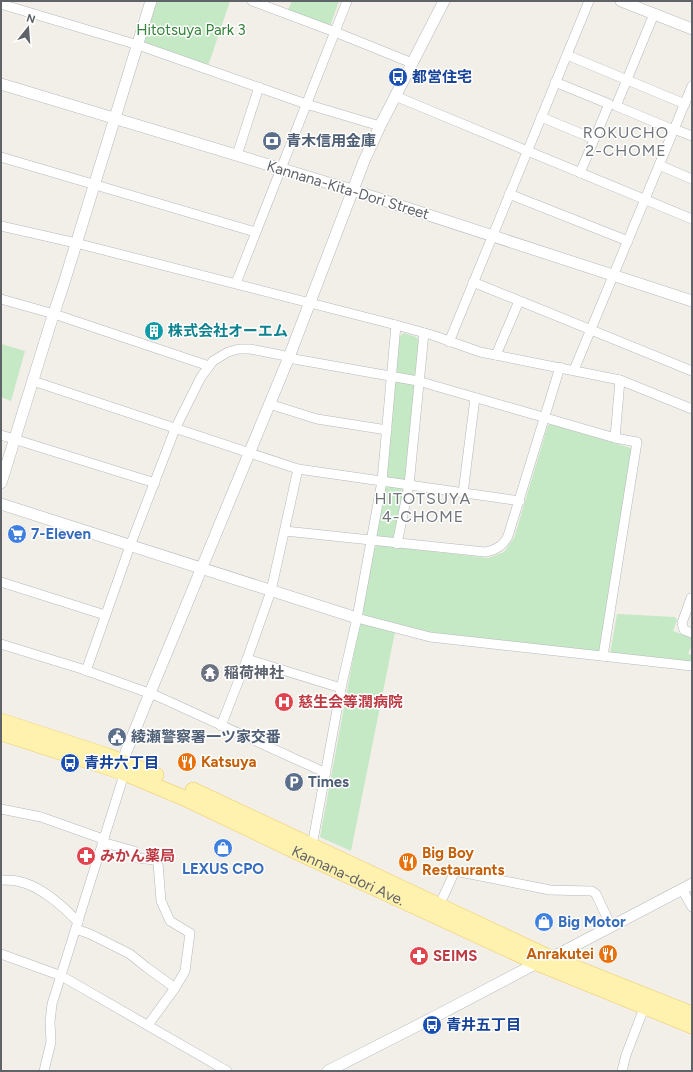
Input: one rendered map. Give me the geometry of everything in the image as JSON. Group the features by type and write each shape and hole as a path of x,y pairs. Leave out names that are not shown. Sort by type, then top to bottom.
{"main road":[{"name":"Kannana-dori Ave.","path":"1,721 123,767 299,853 544,961 644,1008 692,1026"},
{"name":"Kannana-dori Ave.","path":"1,733 123,767 186,787 439,906 544,961 692,1014"}],"street":[{"path":"1,483 151,1"},
{"path":"252,1 412,63"},
{"path":"236,283 347,1"},
{"path":"44,1071 51,1042 50,1022 52,1004 122,781 123,767 150,693 289,357 352,190 380,126 444,1"},
{"path":"449,342 589,1"},
{"path":"621,1 692,29"},
{"path":"1,4 138,45 306,104 380,126"},
{"path":"580,174 594,139 627,80 654,14"},
{"path":"567,55 684,104"},
{"path":"556,82 692,136"},
{"name":"Kannana-Kita-Dori Street","path":"1,84 352,190 692,301"},
{"path":"237,155 259,87"},
{"path":"574,370 684,104 691,91"},
{"path":"395,96 580,174 692,219"},
{"path":"541,117 594,139"},
{"path":"1,157 255,232"},
{"path":"659,165 692,178"},
{"path":"509,194 628,241"},
{"path":"1,226 76,243 310,302 424,333 480,352 620,380 692,409"},
{"path":"473,282 692,371"},
{"path":"1,299 54,314 209,366"},
{"path":"496,355 519,301"},
{"path":"312,846 341,688 357,618 382,481 396,325"},
{"path":"398,544 409,485 418,381 424,333"},
{"path":"86,671 130,546 175,429 200,377 213,361 228,352 250,348 294,359 418,381 615,438 637,442 603,656"},
{"path":"285,531 398,544 485,552 494,551 504,544 508,536 560,367"},
{"path":"615,438 620,380"},
{"path":"33,381 298,469 520,501"},
{"path":"463,493 475,398"},
{"path":"269,404 317,419 387,430"},
{"path":"1,435 155,483"},
{"path":"221,726 271,591 298,469"},
{"path":"1,504 357,618 430,637 692,666"},
{"path":"1,582 105,615"},
{"path":"692,597 682,623 684,630 692,633"},
{"path":"1,644 150,693 326,773"},
{"path":"247,659 341,688"},
{"path":"1,809 41,817 134,851 137,858 155,860 158,862 161,901 170,921 190,933 185,971 148,1026"},
{"path":"439,906 455,871 550,890 592,891 596,894 611,926"},
{"path":"1,880 17,881 32,886 58,903 77,926 130,954 175,988"},
{"path":"328,1071 687,886 692,907"},
{"path":"1,954 61,976 227,1071"},
{"path":"622,1071 626,1055 644,1008"}],"green space":[{"name":"Hitotsuya Park 3","path":"158,1 230,1 208,66 146,44 144,41 154,8"},
{"path":"292,1 339,1 330,26 288,10"},
{"path":"404,333 416,337 419,340 416,374 413,378 399,376 396,373 400,336"},
{"path":"1,344 25,351 11,401 1,397"},
{"path":"399,381 412,383 416,387 407,478 403,481 389,479 386,475 395,384"},
{"path":"553,424 634,449 601,653 431,635 361,614 372,550 378,545 488,558 504,552 514,538 548,425"},
{"path":"389,485 402,488 404,492 396,538 379,540 376,535 385,489"},
{"path":"617,614 675,617 677,620 673,631 692,638 692,644 688,654 692,655 692,664 610,654"},
{"path":"362,624 395,632 351,851 320,837 359,626"}],"place":[{"name":"都営住宅","path":"398,77"},
{"name":"青木信用金庫","path":"272,141"},
{"name":"株式会社オーエム","path":"154,331"},
{"name":"7-Eleven","path":"17,534"},
{"name":"稲荷神社","path":"210,673"},
{"name":"慈生会等潤病院","path":"284,702"},
{"name":"綾瀬警察署一ツ家交番","path":"117,737"},
{"name":"Katsuya","path":"187,762"},
{"name":"青井六丁目","path":"70,763"},
{"name":"Times","path":"294,782"},
{"name":"LEXUS CPO","path":"223,848"},
{"name":"みかん薬局","path":"86,856"},
{"name":"Big Boy Restaurants","path":"408,862"},
{"name":"Big Motor","path":"544,922"},
{"name":"Anrakutei","path":"608,954"},
{"name":"SEIMS","path":"419,956"},
{"name":"青井五丁目","path":"432,1025"}],"district":[{"name":"ROKUCHO 2-CHOME","path":"626,141"},
{"name":"HITOTSUYA 4-CHOME","path":"423,507"}]}
